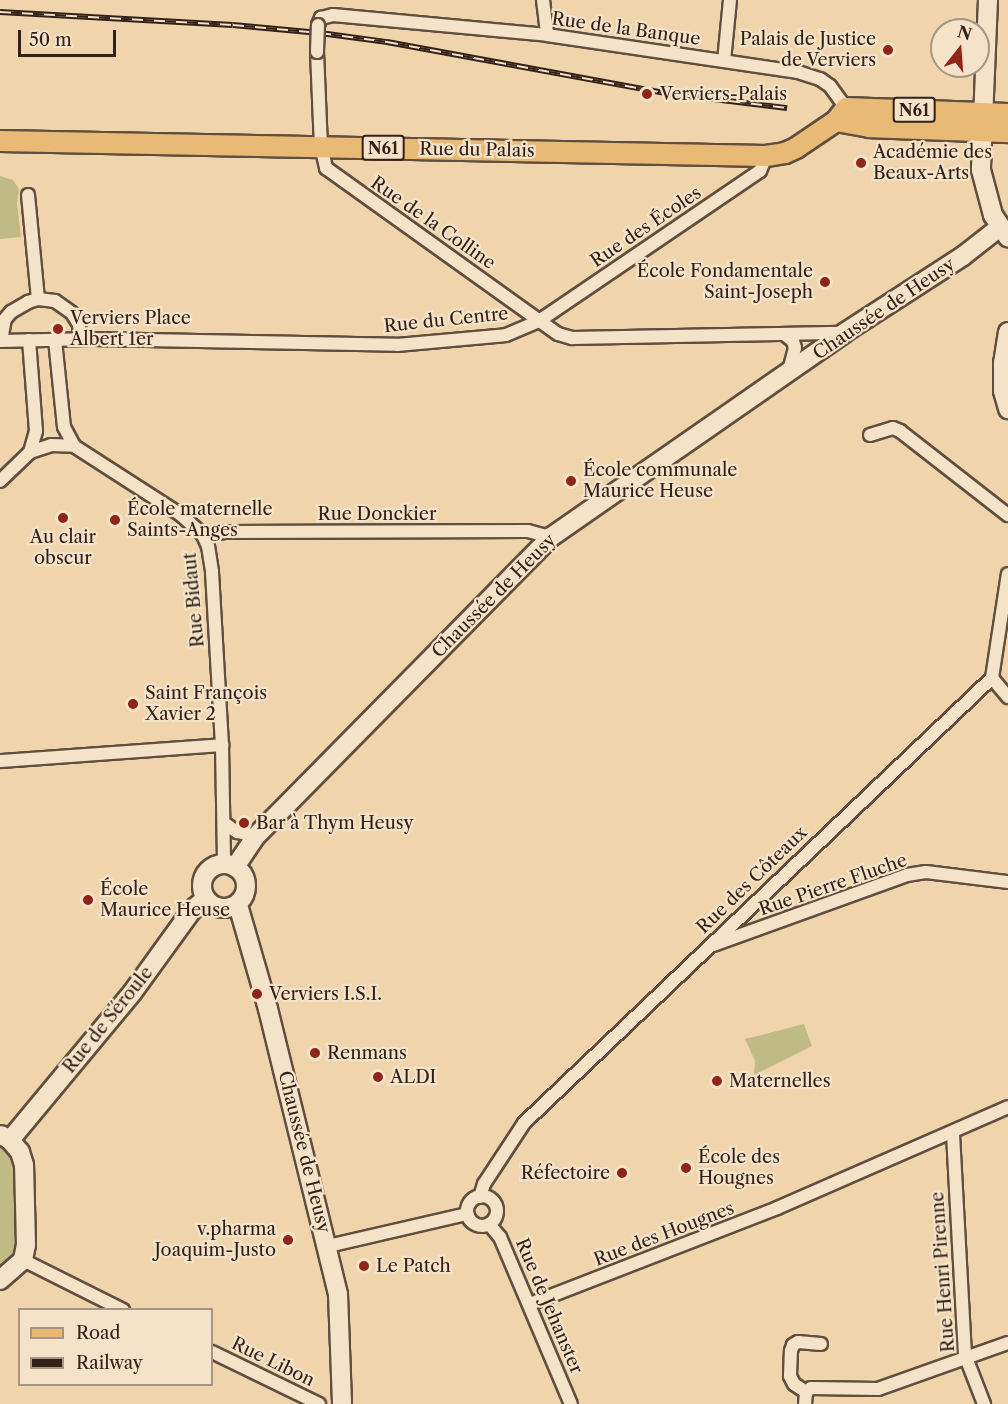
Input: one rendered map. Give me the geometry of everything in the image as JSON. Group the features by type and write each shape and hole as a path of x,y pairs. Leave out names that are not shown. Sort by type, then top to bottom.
{"main road":[{"path":"988,0 981,170 986,198 1005,230"},
{"name":"N61","path":"982,122 1008,114"},
{"name":"N61","path":"841,115 982,122 1008,132"},
{"name":"Rue du Palais","path":"0,141 766,156 785,153 841,115"},
{"name":"Chaussée de Heusy","path":"230,865 551,537 789,370 1005,230"},
{"path":"1008,332 1003,391 1008,409"},
{"path":"230,865 244,876 246,892 238,905 219,908 206,899 202,892 203,878 213,867 230,865"},
{"name":"Rue de Séroule","path":"5,1137 132,993 192,910 206,899"},
{"name":"Chaussée de Heusy","path":"238,905 268,1009 328,1246 338,1294 342,1404"},
{"path":"0,1280 23,1260 26,1245 24,1165 20,1152 5,1137"}],"street":[{"path":"543,0 547,35"},
{"path":"724,61 730,0"},
{"name":"Rue de la Banque","path":"318,25 321,18 333,15 547,35 798,72 820,79 835,90 841,115"},
{"name":"Rue de la Colline","path":"318,25 321,146 323,161 331,174 520,304 539,321"},
{"name":"Rue des Écoles","path":"539,321 760,171 766,156"},
{"path":"28,195 38,299"},
{"path":"0,341 3,325 11,312 38,299 55,301 72,313 79,324 80,339"},
{"path":"539,321 558,334 572,338 844,333"},
{"name":"Rue du Centre","path":"0,341 80,339 397,345 506,335 539,321"},
{"path":"784,334 793,341 795,348 789,370"},
{"path":"28,340 36,431 30,452"},
{"path":"55,340 64,427 74,446"},
{"path":"870,435 893,428 900,430 1008,515"},
{"path":"0,481 30,452 51,445 74,446"},
{"name":"Rue Bidaut","path":"74,446 181,515 203,535 212,564 224,823 230,865"},
{"name":"Rue Donckier","path":"203,535 225,532 528,531 551,537"},
{"path":"1008,574 992,678 1008,697"},
{"name":"Rue des Côteaux","path":"480,1197 484,1184 524,1123 992,678"},
{"path":"0,762 222,745"},
{"path":"224,823 237,832 256,836"},
{"name":"Rue Pierre Fluche","path":"708,947 907,875 926,872 1008,882"},
{"name":"Rue des Hougnes","path":"530,1304 777,1208 953,1134 1008,1107"},
{"name":"Rue Henri Pirenne","path":"953,1134 965,1355 984,1404"},
{"path":"480,1197 490,1199 497,1210 495,1218 489,1224 478,1226 467,1214 470,1202 480,1197"},
{"path":"328,1246 467,1214"},
{"name":"Rue de Jehanster","path":"489,1224 500,1237 571,1404"},
{"path":"23,1260 119,1308"},
{"path":"821,1344 798,1342 790,1351 790,1376 805,1398 818,1386 878,1389 965,1355 1008,1342"},
{"name":"Rue Libon","path":"213,1352 319,1404"}],"shaded area":[{"path":"0,176 13,180 19,189 17,203 21,237 0,239"},
{"path":"804,1024 812,1046 754,1075 755,1061 745,1039"},
{"path":"0,1144 9,1150 17,1163 18,1251 0,1273"}],"railway":[{"path":"0,12 233,25 320,33 387,42 664,93 787,108"}],"place":[{"name":"Palais de Justice de Verviers","path":"888,50"},
{"name":"Verviers-Palais","path":"647,94"},
{"name":"Académie des Beaux-Arts","path":"861,163"},
{"name":"École Fondamentale Saint-Joseph","path":"825,282"},
{"name":"Verviers Place Albert 1er","path":"58,329"},
{"name":"École communale Maurice Heuse","path":"571,481"},
{"name":"Au clair obscur","path":"63,518"},
{"name":"École maternelle Saints-Anges","path":"115,520"},
{"name":"Saint François Xavier 2","path":"133,704"},
{"name":"Bar à Thym Heusy","path":"244,823"},
{"name":"École Maurice Heuse","path":"88,900"},
{"name":"Verviers I.S.I.","path":"257,994"},
{"name":"Renmans","path":"315,1053"},
{"name":"ALDI","path":"378,1077"},
{"name":"Maternelles","path":"717,1081"},
{"name":"École des Hougnes","path":"686,1168"},
{"name":"Réfectoire","path":"622,1173"},
{"name":"v.pharma Joaquim-Justo","path":"288,1240"},
{"name":"Le Patch","path":"364,1266"}]}
